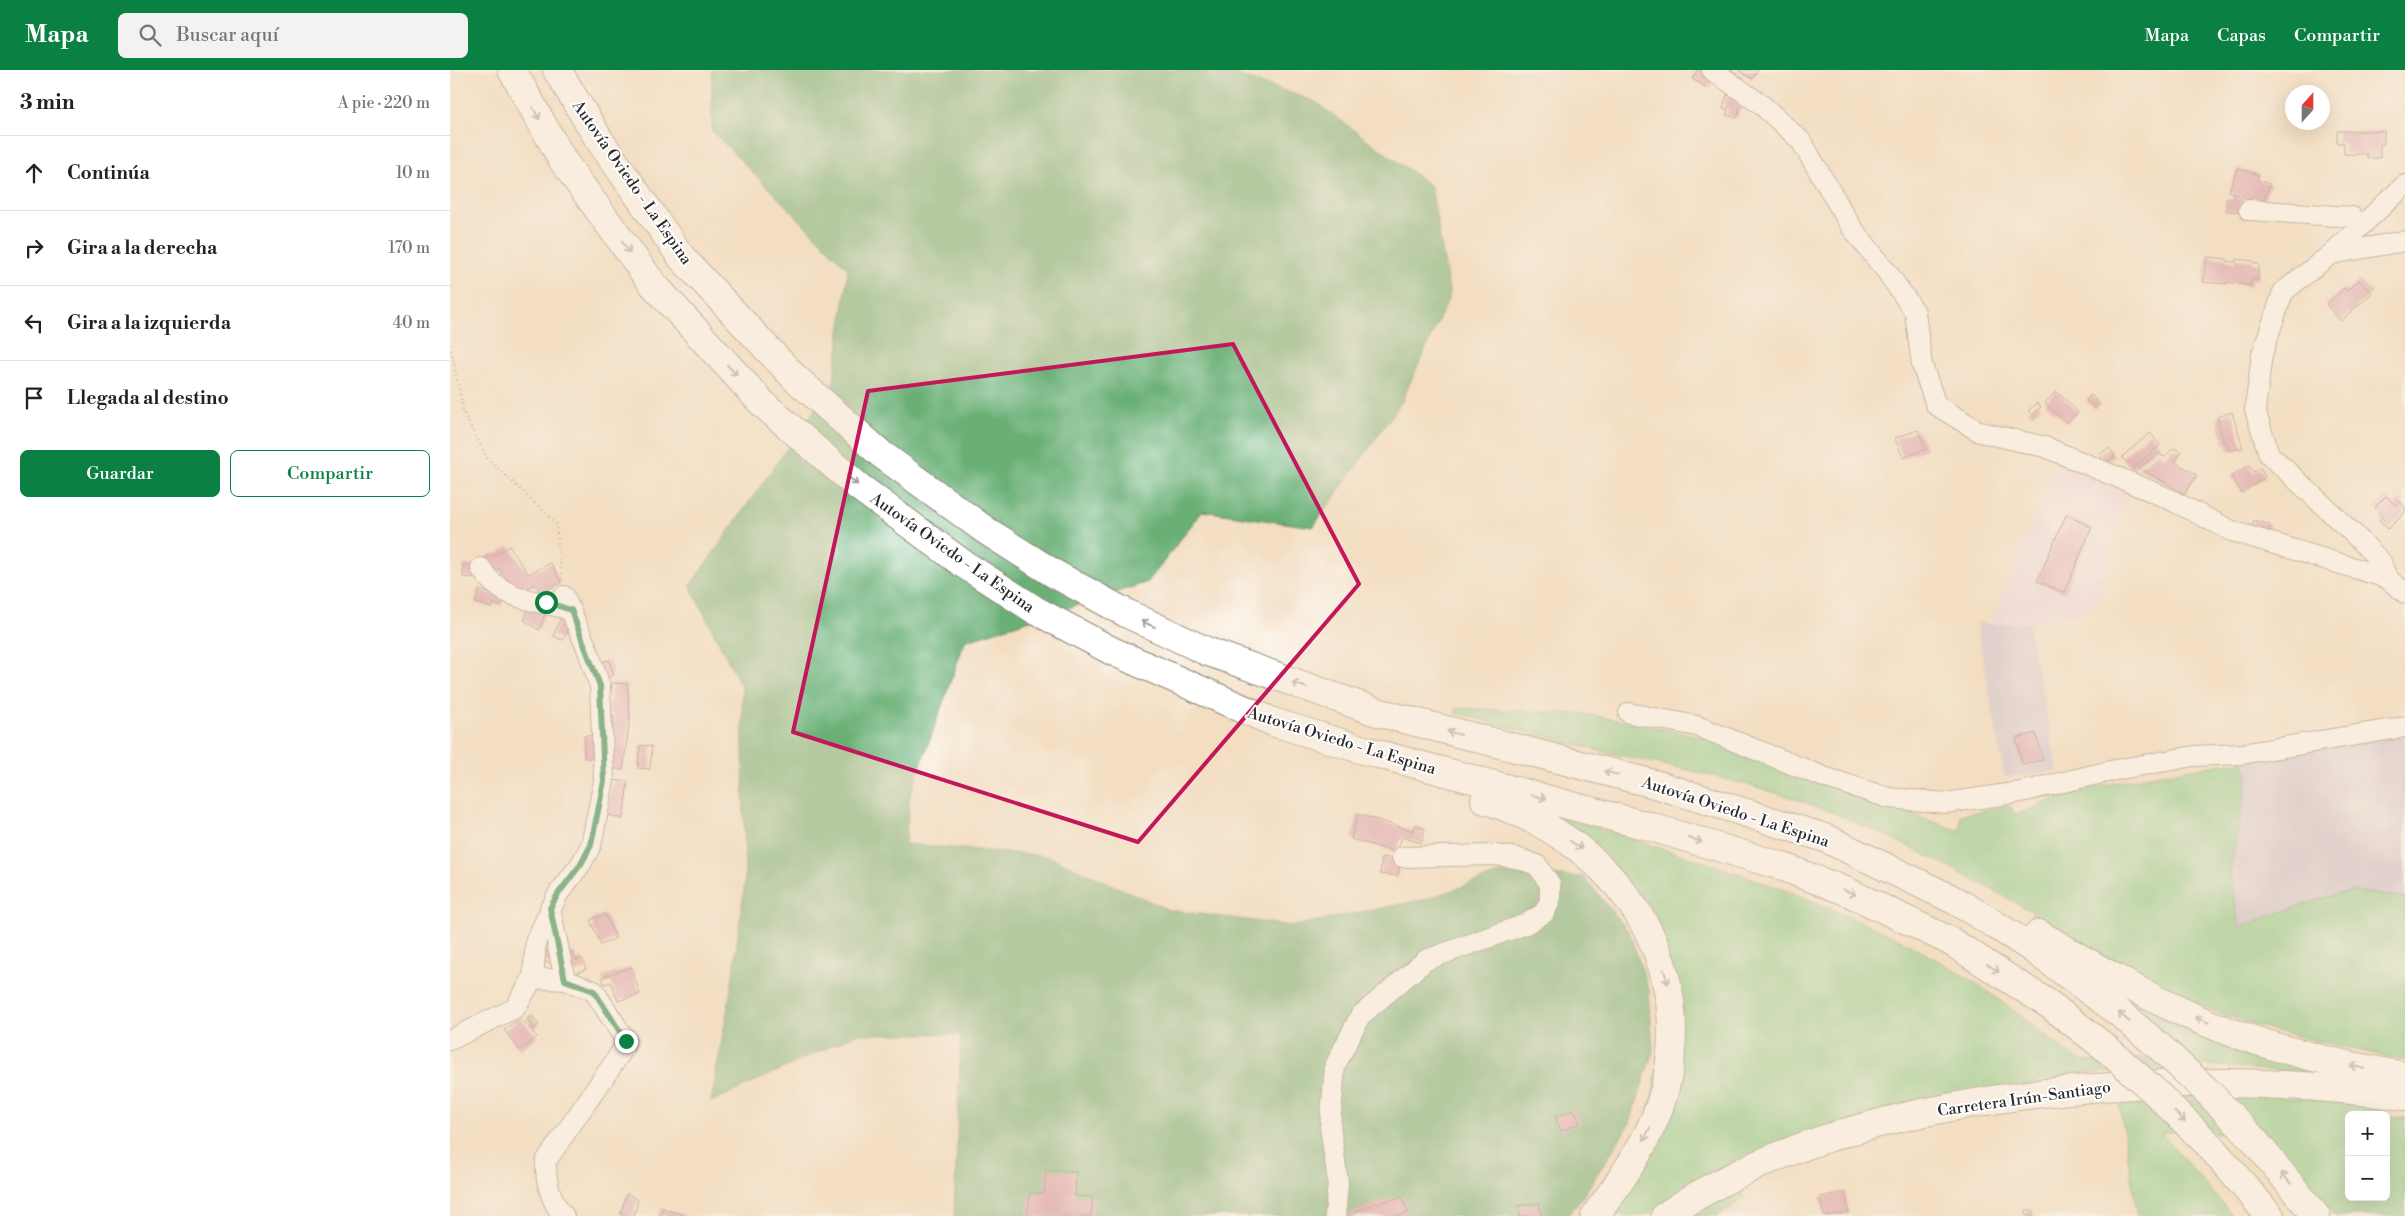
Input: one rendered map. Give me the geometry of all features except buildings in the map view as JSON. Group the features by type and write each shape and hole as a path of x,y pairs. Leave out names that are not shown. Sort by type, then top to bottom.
{"highway":[{"name":"Autovía Oviedo - La Espina","path":"512,70 563,161 652,283 764,404 860,487 962,563 1035,610 1121,655 1273,722 1367,751 1650,827 1790,869 1856,896 1950,941 2050,1005 2106,1048 2154,1091 2209,1145 2270,1216"},
{"name":"Autovía Oviedo - La Espina","path":"557,70 600,141 682,258 781,363 881,454 992,535 1053,574 1126,613 1206,651 1376,712 1658,785 1825,838 1956,901 2041,955 2117,1011 2161,1048 2210,1094 2254,1140 2316,1216"},
{"path":"1273,722 1332,751 1513,808 1549,827 1584,851 1611,877 1636,909 1654,941 1668,982 1673,1023 1672,1052 1667,1080 1648,1134 1595,1216"},
{"path":"1658,785 1728,797 1815,825 1896,857 1972,894 2118,980 2200,1020 2292,1052 2405,1076"},
{"name":"Carretera Irún-Santiago","path":"1665,1216 1730,1178 1821,1139 1899,1117 1978,1102 2118,1085 2202,1082 2315,1086 2405,1096"}],"street":[{"path":"1712,70 1762,105 1801,141 1852,228 1887,272 1915,312 1922,365 1936,405 1980,432 2045,447 2165,497 2232,530 2387,578 2405,593"},
{"path":"2387,578 2381,562 2368,548 2269,454 2255,410 2262,354 2283,292 2331,254 2405,185"},
{"path":"2249,210 2352,217 2359,227"},
{"path":"2331,254 2405,241"},
{"path":"450,1040 514,1008 533,978 536,940 558,894 581,864 591,845 604,781 600,686 567,603 515,598 488,581 481,568"},
{"path":"1629,713 1696,726 1824,777 1889,798 1946,803 2021,792 2115,770 2194,756 2241,754 2405,727"},
{"path":"1335,1216 1338,1182 1330,1126 1335,1066 1360,1016 1426,960 1526,924 1544,913 1550,901 1550,884 1537,865 1518,858 1495,855 1402,857"},
{"path":"550,908 565,980"},
{"path":"533,978 565,980 594,991 626,1041 622,1051 546,1161 545,1174 554,1203 564,1216"}],"path":[{"path":"450,345 464,414 487,458 556,523 567,603"}],"highlighted area":[{"path":"1233,344 1359,584 1138,842 793,732 868,391"}],"shaded area":[{"path":"2056,462 2127,490 2101,592 2090,607 2080,613 2017,625 1990,624"},
{"path":"1976,622 1990,624 2028,623 2058,772 2005,777"},
{"path":"2405,732 2405,898 2352,891 2326,897 2239,927 2230,872 2248,775 2242,761"}],"green space":[{"path":"712,70 1223,70 1314,101 1431,186 1450,295 1401,403 1313,527 1202,511 1148,582 965,641 910,795 905,844 1048,856 1169,910 1293,926 1426,899 1502,873 1584,877 1629,932 1649,990 1653,1051 1630,1123 1580,1201 1567,1216 954,1216 961,1034 857,1034 711,1102 731,989 745,882 742,688 690,586 834,382 848,269 712,131"},
{"path":"1456,708 1586,714 1703,737 1855,795 1960,831 1961,815 2009,805 2016,815 2071,794 2099,787 2156,775 2242,761 2248,775 2230,872 2239,927 2326,897 2352,891 2405,898 2405,1061 2261,1027 2190,1001 2075,943 2031,916 2033,912 1957,871 1853,821 1800,800 1746,784 1591,748 1456,713"},
{"path":"1556,816 1757,880 1830,908 1865,924 1901,941 1969,979 2075,1058 2084,1061 2137,1058 2192,1059 2143,1014 2114,993 2390,1080 2205,1065 2096,1073 2046,1079 1670,1199 1643,1216 1605,1216 1638,1167 1675,980 1556,819"},
{"path":"2232,1094 2383,1104 2384,1111 2345,1111 2345,1201 2390,1201 2390,1116 2405,1118 2405,1216 2335,1216 2261,1127 2215,1134 2210,1129 2161,1133 2233,1216 2138,1216 2118,1096"},
{"path":"1739,1187 1745,1198 1716,1216 1690,1216"}],"route":[{"path":"546,602 571,610 600,686 604,781 591,845 581,864 558,894 550,908 558,936 565,980 594,991 626,1041"}]}
